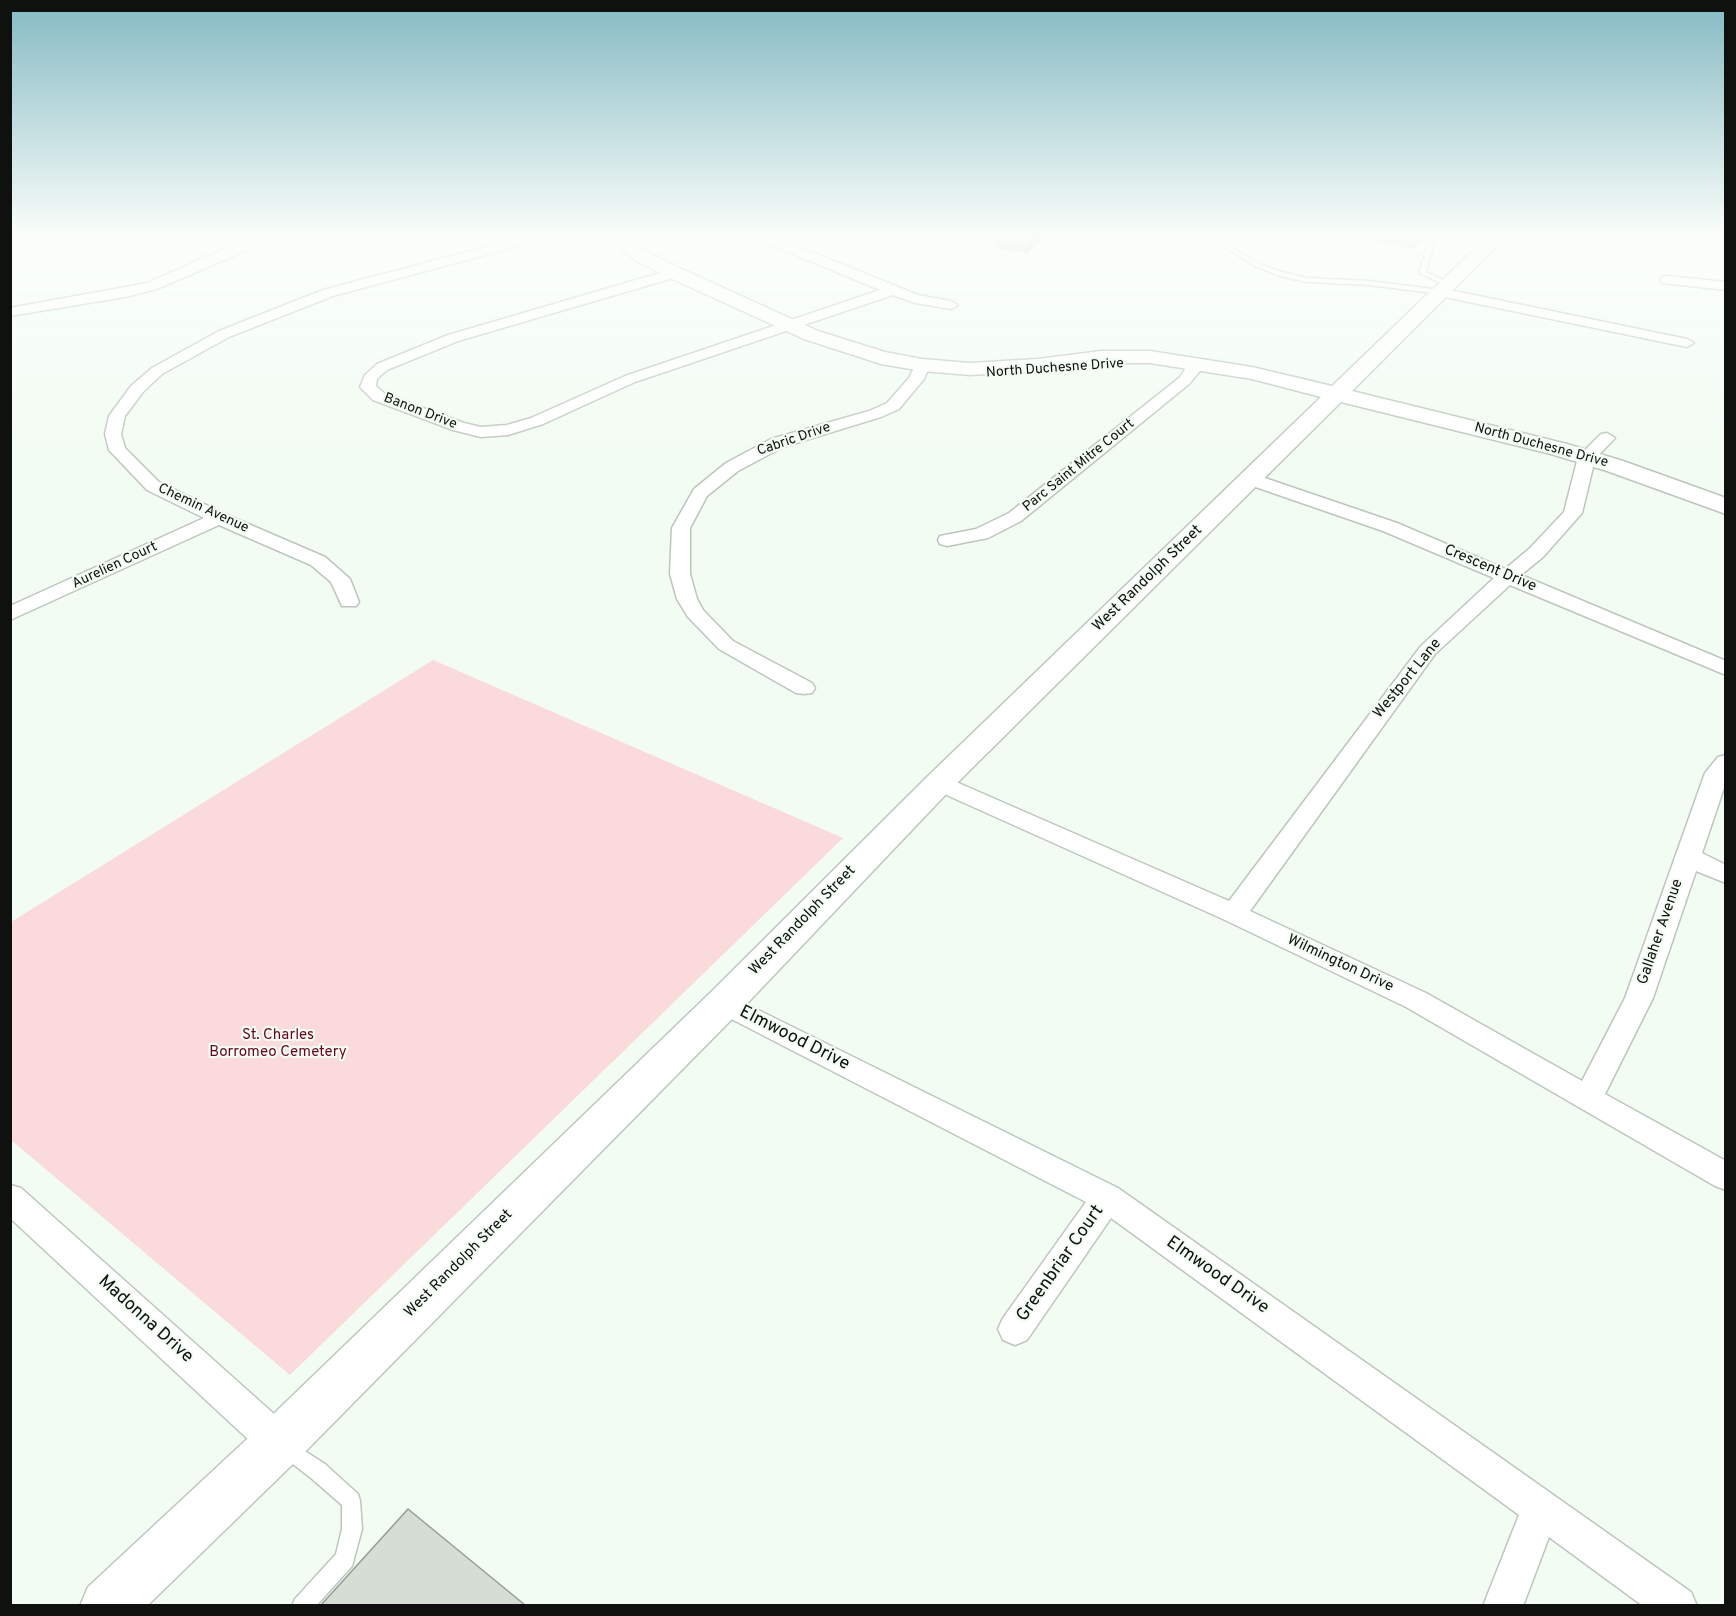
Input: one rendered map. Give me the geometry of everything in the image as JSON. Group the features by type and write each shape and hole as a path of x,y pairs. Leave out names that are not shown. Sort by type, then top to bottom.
{"street":[{"name":"Chemin Avenue","path":"282,311 195,348 147,379 136,389 117,416 113,434 117,450 153,486 327,566 340,579 349,602"},
{"name":"Banon Drive","path":"543,311 453,338 382,368 370,378 368,387 379,397 459,427 481,432 508,430 528,425 630,379 783,326"},
{"name":"North Duchesne Drive","path":"751,311 846,357 890,368 1009,374 1101,364 1185,364 1252,373 1587,457 1725,507"},
{"path":"783,326 828,311"},
{"name":"West Randolph Street","path":"107,1605 279,1443 724,1003 939,783 1420,311"},
{"path":"1547,311 1687,343"},
{"name":"Parc Saint Mitre Court","path":"947,540 981,534 1015,517 1185,381 1192,371 1185,364"},
{"name":"Cabric Drive","path":"804,688 726,645 696,613 687,598 680,574 681,528 700,494 732,466 777,443 886,410 903,395 921,368"},
{"path":"1587,457 1607,438"},
{"name":"Westport Lane","path":"1234,914 1428,650 1536,553 1573,513 1587,457"},
{"name":"Crescent Drive","path":"1250,479 1390,527 1725,669"},
{"name":"Aurelien Court","path":"10,614 219,518"},
{"name":"Gallaher Avenue","path":"1588,1098 1638,998 1717,773 1725,762"},
{"name":"Wilmington Drive","path":"939,783 1234,914 1416,1000 1725,1177"},
{"path":"1688,857 1725,875"},
{"name":"Elmwood Drive","path":"724,1003 1107,1198 1677,1605"},
{"name":"Madonna Drive","path":"10,1198 279,1443"},
{"name":"Greenbriar Court","path":"1015,1329 1107,1198"},
{"path":"1503,1605 1541,1507"}],"lane":[{"path":"279,1443 318,1471 351,1500 352,1529 345,1559 302,1605"}],"green space":[{"name":"St. Charles Borromeo Cemetery","path":"433,660 843,838 290,1375 11,1140 11,922"}],"building":[{"path":"408,1509 525,1605 321,1605"}]}
